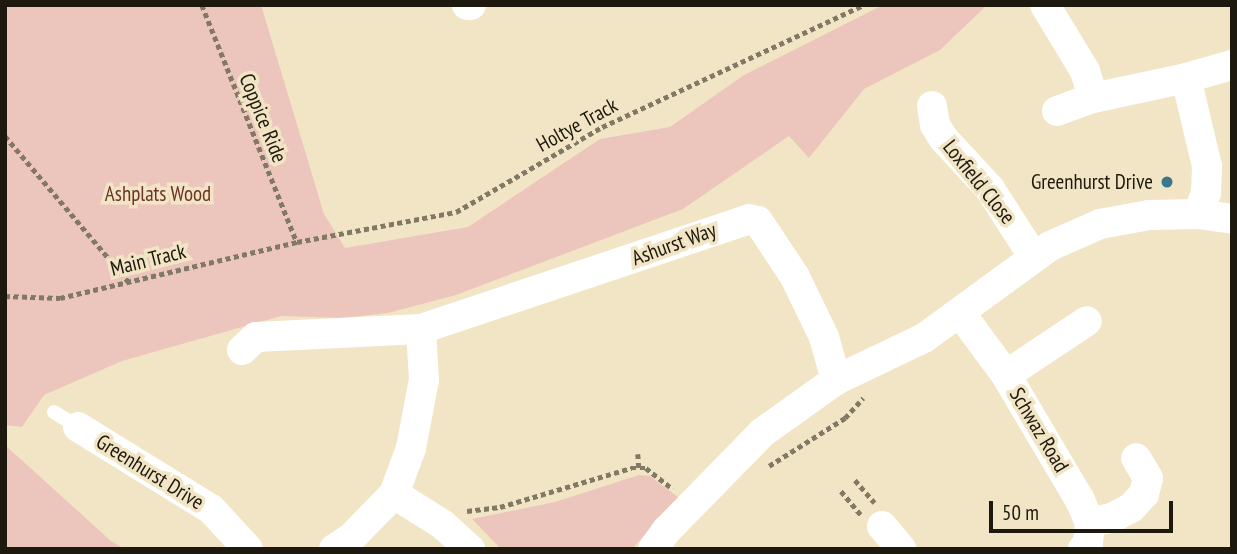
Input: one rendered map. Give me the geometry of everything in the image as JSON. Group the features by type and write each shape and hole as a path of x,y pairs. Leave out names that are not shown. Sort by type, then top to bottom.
{"street":[{"path":"1045,5 1085,71 1093,97"},
{"path":"1058,111 1093,97 1186,78 1232,65"},
{"path":"1186,78 1207,166 1206,193 1198,214"},
{"name":"Loxfield Close","path":"932,106 935,125 943,138 990,189 1033,256"},
{"path":"653,549 763,432 836,380 924,338 961,314 1033,256 1073,234 1100,224 1149,215 1198,214 1232,219"},
{"name":"Ashurst Way","path":"242,350 256,337 421,329 749,219 758,221 795,277 824,337 836,380"},
{"name":"Schwaz Road","path":"961,314 1006,375 1080,500 1086,536 1122,513 1144,494 1148,478 1136,458"},
{"name":"Schwaz Road","path":"1006,375 1087,321"},
{"path":"334,549 351,538 394,494 411,448 424,380 421,329"},
{"name":"Greenhurst Drive","path":"66,420 211,509 248,549"},
{"path":"394,494 442,524 470,549"}],"path":[{"name":"Coppice Ride","path":"202,5 297,242"},
{"name":"Holtye Track","path":"297,242 456,212 602,127 864,5"},
{"path":"5,136 129,282"},
{"name":"Main Track","path":"5,296 60,298 297,242"},
{"path":"638,453 639,468"},
{"path":"456,512 500,507 639,468 646,468 694,503"}],"green space":[{"name":"Ashplats Wood","path":"5,5 261,5 324,214 345,248 468,227 600,139 670,127 744,75 883,5 987,5 940,50 864,89 809,158 789,136 683,209 456,295 388,313 342,318 281,316 122,361 44,395 22,427 5,425"},
{"path":"5,445 111,541 125,549 5,549"},
{"path":"639,475 650,476 679,498 632,549 501,549 472,519 555,502"}],"place":[{"name":"Greenhurst Drive","path":"1167,182"}]}
